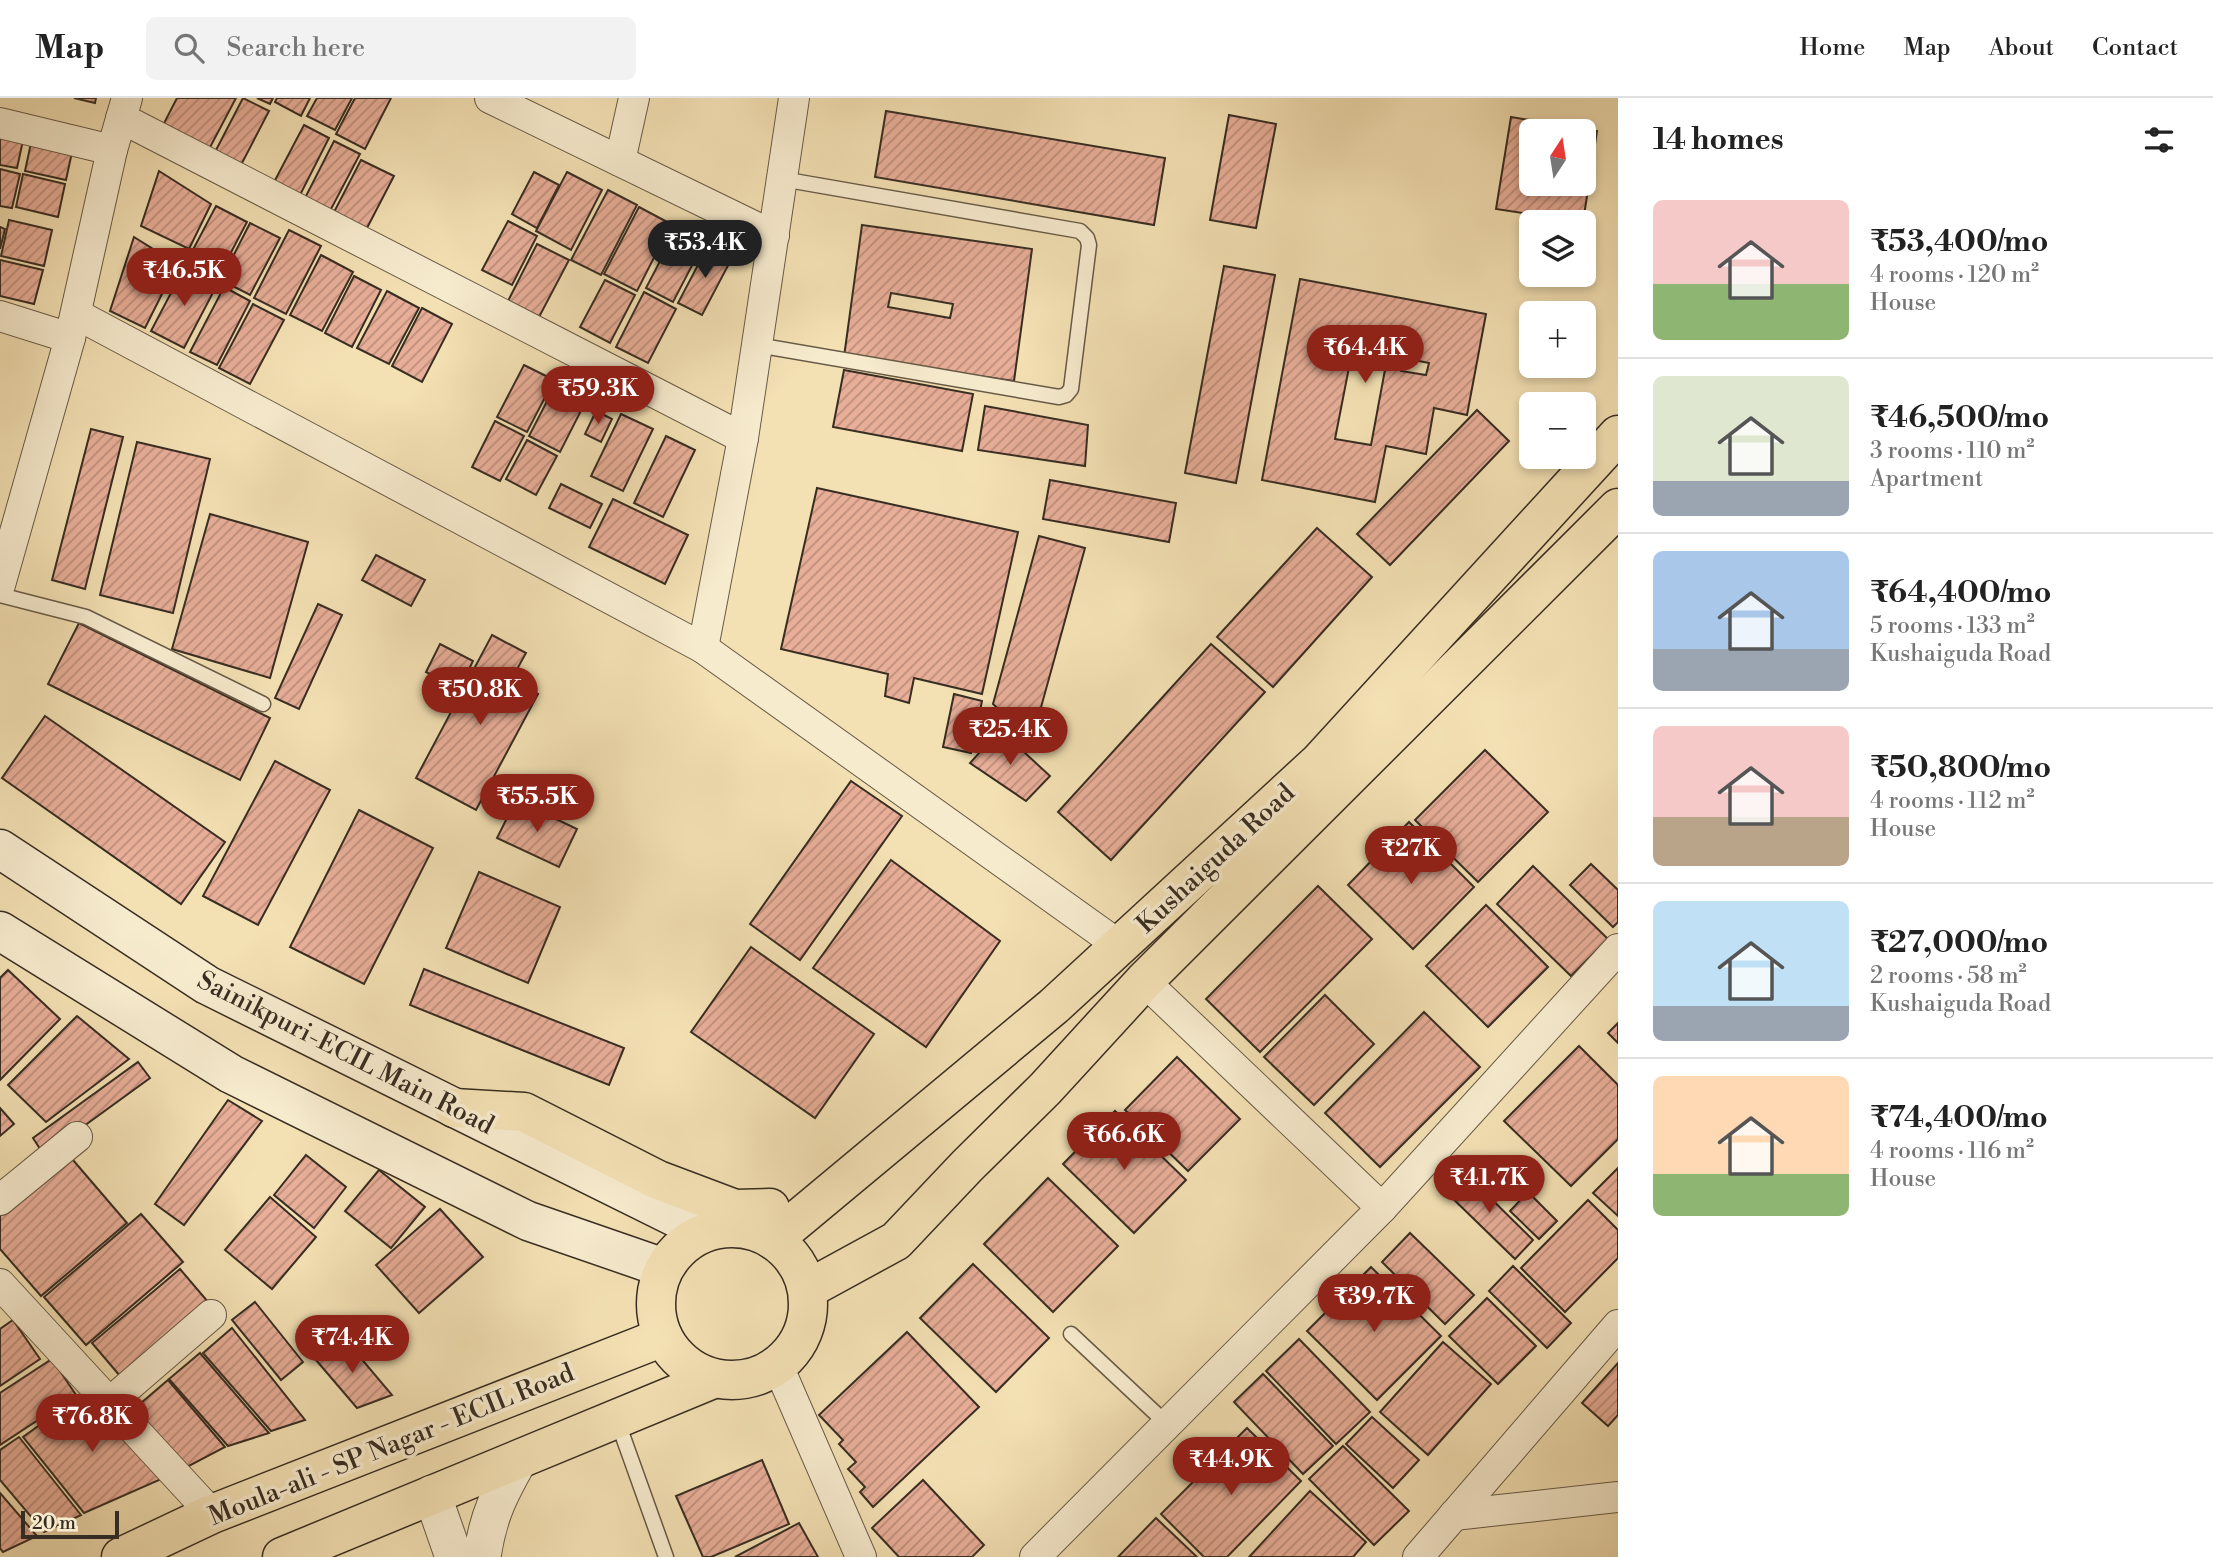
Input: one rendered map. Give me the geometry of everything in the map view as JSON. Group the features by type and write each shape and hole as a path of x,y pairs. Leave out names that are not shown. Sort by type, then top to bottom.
{"main road":[{"name":"Kushaiguda Road","path":"773,1240 1054,1006 1319,762 1618,435"},
{"name":"Kushaiguda Road","path":"807,1289 896,1241 1045,1089 1144,981 1618,508"},
{"name":"Sainikpuri-ECIL Main Road","path":"0,849 207,985 705,1233"},
{"path":"0,931 231,1073 528,1221 664,1268"},
{"path":"454,1108 524,1112 658,1180 736,1209 798,1207 833,1190"},
{"path":"728,1228 751,1231 773,1240 789,1253 800,1270 807,1289 809,1311 804,1332 793,1351 778,1366 758,1377 736,1381 713,1379 692,1370 675,1356 663,1338 656,1315 656,1291 664,1268 675,1253 689,1241 705,1233 728,1228"},
{"name":"Moula-ali - SP Nagar - ECIL Road","path":"121,1557 212,1514 663,1338"},
{"path":"297,1554 432,1494 713,1379"}],"street":[{"path":"492,98 774,236"},
{"path":"620,161 634,98"},
{"path":"704,648 743,438 794,98"},
{"path":"0,585 73,326 112,150 124,108 743,438"},
{"path":"0,123 112,150"},
{"path":"0,316 73,326 704,648 1120,946"},
{"path":"1035,1557 1382,1208 1618,949"},
{"path":"1144,981 1382,1208"},
{"path":"0,1200 77,1137"},
{"path":"0,1284 212,1514"},
{"path":"109,1403 211,1315"},
{"path":"1418,1557 1618,1325"},
{"path":"778,1366 861,1557"},
{"path":"482,1557 488,1522 496,1500 519,1459"},
{"path":"432,1494 454,1557"},
{"path":"1454,1515 1618,1497"}],"lane":[{"path":"757,345 1059,397 1066,396 1071,389 1089,246 1087,238 1080,231 782,179"},
{"path":"0,595 86,617 263,704"},
{"path":"1071,1334 1167,1424"},
{"path":"617,1419 666,1557"}],"building":[{"path":"74,98 96,98 95,103"},
{"path":"177,98 236,98 207,153 161,129"},
{"path":"243,98 269,111 241,165 215,152"},
{"path":"257,98 273,98 270,104"},
{"path":"277,98 310,98 301,116 275,102"},
{"path":"317,98 352,98 335,130 307,116"},
{"path":"355,98 391,98 365,149 336,134"},
{"path":"886,111 1165,158 1154,225 875,177"},
{"path":"1229,115 1276,124 1256,228 1210,220"},
{"path":"1511,117 1523,119 1519,119 1519,196 1587,196 1585,210 1519,210 1519,212 1496,209"},
{"path":"304,125 329,138 299,197 273,184"},
{"path":"0,130 24,136 17,168 0,165"},
{"path":"334,141 360,154 330,211 305,198"},
{"path":"31,143 72,152 66,180 25,171"},
{"path":"361,160 394,176 366,230 333,214"},
{"path":"0,169 20,174 12,208 0,206"},
{"path":"159,171 211,204 189,249 141,226"},
{"path":"534,172 559,185 537,228 512,214"},
{"path":"567,172 602,190 571,250 536,231"},
{"path":"23,174 65,184 58,217 16,207"},
{"path":"608,190 637,205 601,275 571,260"},
{"path":"216,206 247,222 217,279 186,263"},
{"path":"639,207 671,224 637,291 604,274"},
{"path":"9,220 52,230 44,266 1,256"},
{"path":"508,221 537,236 512,285 482,270"},
{"path":"250,223 280,238 250,295 221,280"},
{"path":"862,225 1032,249 1014,381 844,357","holes":["891,293 953,304 950,318 888,307"]},
{"path":"0,227 5,229 0,249"},
{"path":"289,230 321,246 286,314 254,298"},
{"path":"134,237 177,264 145,328 110,311"},
{"path":"670,242 697,256 673,302 646,288"},
{"path":"537,244 569,260 538,319 507,303"},
{"path":"709,244 733,256 702,315 678,303"},
{"path":"321,255 353,272 322,331 290,315"},
{"path":"0,260 43,270 34,304 0,296"},
{"path":"1224,266 1275,275 1236,483 1185,473"},
{"path":"184,268 217,285 184,348 151,331"},
{"path":"354,276 381,290 352,347 325,333"},
{"path":"1300,279 1486,314 1467,415 1434,408 1426,454 1386,446 1375,502 1262,480","holes":["1352,352 1387,359 1371,445 1335,439","1404,358 1429,363 1426,375 1401,371"]},
{"path":"605,280 635,295 610,343 580,327"},
{"path":"224,287 250,301 217,365 190,352"},
{"path":"387,291 419,308 389,364 357,348"},
{"path":"644,292 676,309 648,363 616,347"},
{"path":"253,304 284,320 250,384 219,368"},
{"path":"422,308 452,324 422,382 392,366"},
{"path":"524,365 554,380 527,432 497,417"},
{"path":"844,370 973,394 962,451 833,427"},
{"path":"558,380 589,395 560,452 529,436"},
{"path":"985,406 1088,425 1085,466 978,450"},
{"path":"1477,410 1509,441 1390,565 1357,534"},
{"path":"596,411 612,419 601,442 585,434"},
{"path":"621,414 653,429 623,491 591,476"},
{"path":"495,421 524,436 500,481 472,467"},
{"path":"91,429 123,437 85,589 52,580"},
{"path":"666,436 695,450 663,517 634,503"},
{"path":"527,440 557,456 536,495 506,479"},
{"path":"137,442 210,459 173,613 100,595"},
{"path":"1050,480 1176,503 1169,542 1043,519"},
{"path":"561,484 602,504 590,528 549,508"},
{"path":"817,488 1018,532 982,694 914,678 909,703 885,696 888,674 781,649"},
{"path":"613,499 688,535 665,584 589,547"},
{"path":"210,514 308,542 270,678 172,649"},
{"path":"1317,528 1372,577 1273,687 1217,637"},
{"path":"1039,536 1085,548 1032,740 993,704"},
{"path":"376,555 425,580 411,606 362,580"},
{"path":"318,604 342,615 299,709 275,698"},
{"path":"79,623 270,718 240,780 48,684"},
{"path":"492,635 526,653 511,680 538,694 476,810 416,778"},
{"path":"440,644 473,661 459,689 426,672"},
{"path":"1211,644 1265,692 1111,860 1058,812"},
{"path":"954,694 982,701 971,753 943,747"},
{"path":"45,716 225,842 181,904 2,778"},
{"path":"1000,730 1050,776 1026,801 970,763"},
{"path":"1485,750 1548,812 1478,882 1415,820"},
{"path":"275,761 330,790 258,925 203,896"},
{"path":"851,781 902,816 800,960 750,924"},
{"path":"516,800 577,829 559,867 497,838"},
{"path":"359,810 433,848 364,984 290,947"},
{"path":"1409,822 1474,887 1413,949 1348,885"},
{"path":"891,860 1000,941 926,1047 813,968"},
{"path":"1591,864 1618,890 1618,922 1613,927 1570,885"},
{"path":"1533,866 1608,939 1571,976 1497,904"},
{"path":"479,872 560,907 528,983 446,948"},
{"path":"1318,886 1372,939 1260,1052 1206,999"},
{"path":"1486,905 1548,967 1488,1027 1426,966"},
{"path":"751,947 874,1034 815,1118 691,1032"},
{"path":"424,969 624,1048 609,1085 410,1005"},
{"path":"8,970 60,1019 0,1080 0,978"},
{"path":"1325,995 1374,1044 1314,1105 1264,1057"},
{"path":"1424,1012 1480,1067 1380,1167 1325,1113"},
{"path":"77,1016 129,1059 46,1122 8,1085"},
{"path":"1618,1023 1618,1043 1608,1033"},
{"path":"1579,1046 1618,1085 1618,1139 1571,1186 1504,1121"},
{"path":"1177,1057 1240,1119 1188,1171 1125,1110"},
{"path":"138,1062 150,1078 44,1155 33,1138"},
{"path":"228,1100 262,1121 184,1225 155,1204"},
{"path":"0,1108 14,1124 0,1136"},
{"path":"1115,1111 1186,1180 1134,1233 1063,1164"},
{"path":"67,1153 127,1223 41,1296 0,1249 0,1210"},
{"path":"306,1155 346,1187 314,1228 274,1195"},
{"path":"1618,1168 1618,1216 1593,1193"},
{"path":"379,1170 425,1207 391,1248 345,1211"},
{"path":"1464,1172 1533,1240 1515,1259 1445,1191"},
{"path":"1048,1178 1118,1246 1053,1312 984,1244"},
{"path":"1528,1192 1557,1221 1539,1239 1510,1211"},
{"path":"270,1197 316,1237 272,1289 225,1250"},
{"path":"1588,1200 1618,1230 1618,1258 1565,1312 1521,1268"},
{"path":"440,1209 483,1257 419,1313 376,1265"},
{"path":"141,1214 183,1262 86,1345 44,1297"},
{"path":"1410,1233 1474,1295 1445,1324 1382,1262"},
{"path":"973,1264 1049,1338 996,1392 920,1318"},
{"path":"1513,1266 1571,1323 1547,1348 1489,1291"},
{"path":"1371,1267 1441,1336 1377,1400 1307,1331"},
{"path":"180,1269 214,1309 126,1383 92,1343"},
{"path":"1487,1298 1536,1346 1498,1384 1449,1336"},
{"path":"255,1302 303,1362 281,1380 232,1320"},
{"path":"13,1320 40,1359 0,1386 0,1329"},
{"path":"232,1328 305,1420 271,1431 203,1353"},
{"path":"907,1332 979,1407 873,1507 860,1492 865,1487 848,1469 856,1462 839,1444 843,1440 819,1415"},
{"path":"343,1337 392,1395 357,1408 316,1360"},
{"path":"1299,1339 1370,1412 1336,1444 1266,1371"},
{"path":"1443,1342 1491,1384 1428,1455 1380,1412"},
{"path":"200,1353 269,1433 228,1446 169,1379"},
{"path":"52,1359 76,1395 0,1445 0,1393"},
{"path":"1618,1363 1618,1415 1608,1426 1582,1403"},
{"path":"1263,1374 1333,1446 1303,1474 1234,1402"},
{"path":"168,1380 225,1447 185,1468 135,1408"},
{"path":"90,1389 166,1477 84,1513 23,1437"},
{"path":"1372,1417 1419,1460 1393,1488 1346,1444"},
{"path":"1247,1428 1301,1481 1227,1557 1204,1557 1161,1514"},
{"path":"19,1437 81,1515 44,1532 0,1480 0,1450"},
{"path":"1343,1446 1409,1511 1374,1545 1309,1479"},
{"path":"762,1460 789,1524 711,1557 703,1557 676,1496"},
{"path":"923,1480 984,1545 972,1557 899,1557 872,1528"},
{"path":"1310,1491 1366,1542 1353,1557 1249,1557"},
{"path":"0,1493 37,1536 3,1552 0,1548"},
{"path":"1156,1518 1197,1557 1118,1557"},
{"path":"799,1523 818,1557 735,1557"}]}
